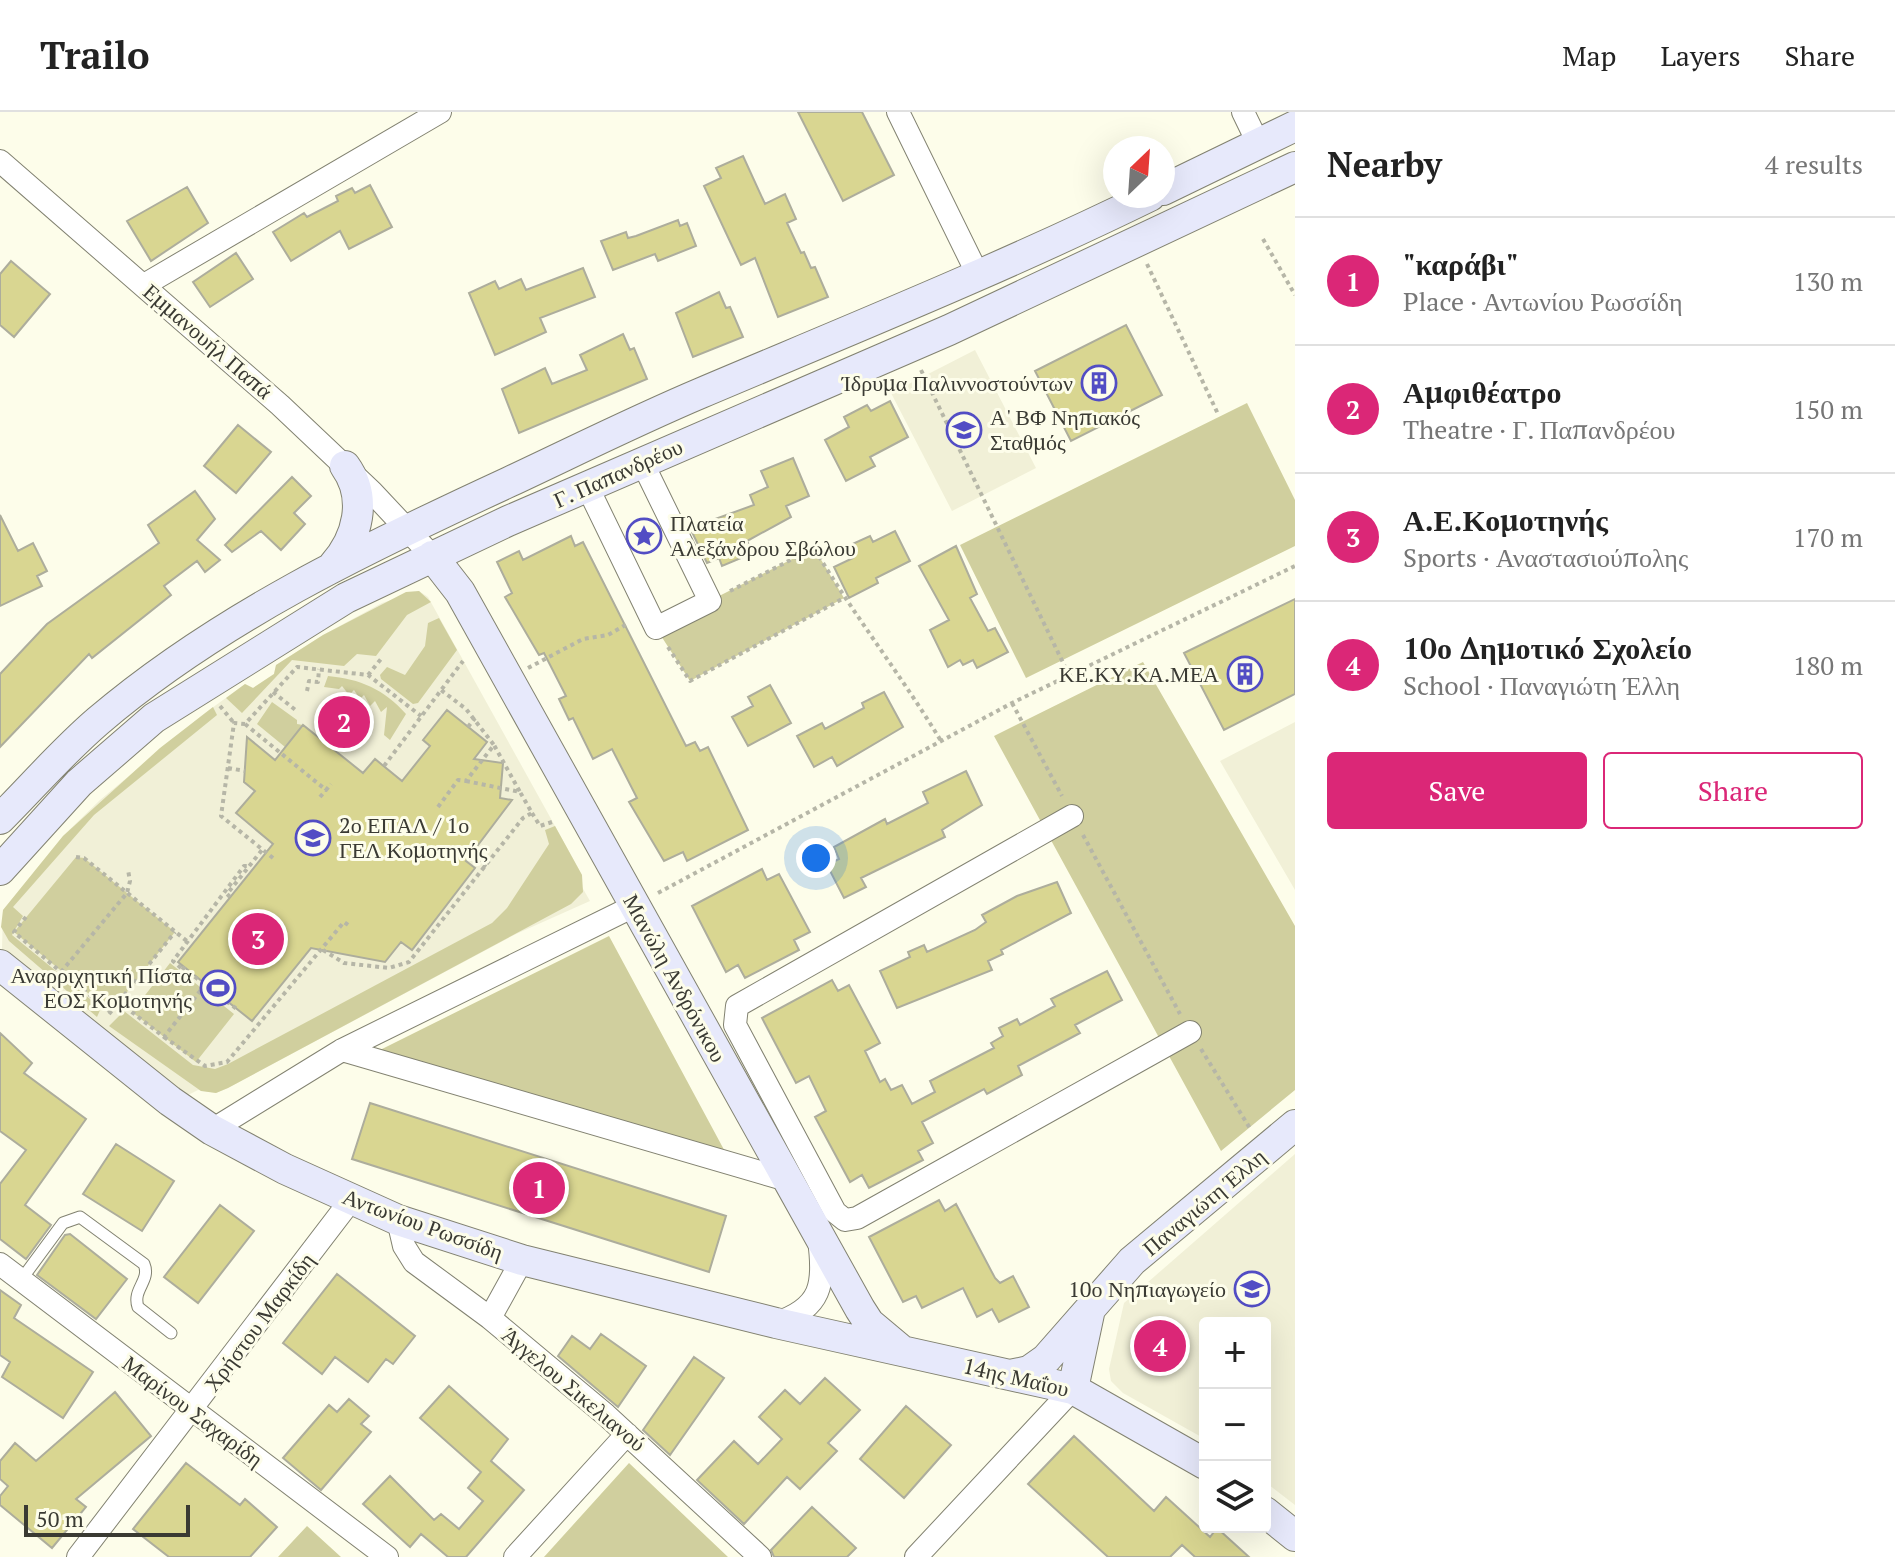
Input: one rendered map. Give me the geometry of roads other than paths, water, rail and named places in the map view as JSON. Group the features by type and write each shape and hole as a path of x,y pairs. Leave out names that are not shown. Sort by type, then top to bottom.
{"main road":[{"path":"1175,184 1295,126"},
{"name":"Γ. Παπανδρέου","path":"0,870 79,783 154,718 346,598 587,486 909,347 1295,167"},
{"name":"Γ. Παπανδρέου","path":"0,819 97,722 159,674 247,615 328,570 408,529 701,393 979,277 1125,208"},
{"path":"328,570 347,546 358,512 357,491 345,466"},
{"name":"Μανώλη Ανδρόνικου","path":"432,556 460,592 634,906 768,1117 787,1180 869,1323 905,1352"},
{"name":"Αντωνίου Ρωσσίδη","path":"0,965 212,1130 351,1200 398,1220 522,1260 905,1352"},
{"name":"Παναγιώτη Έλλη","path":"1010,1375 1037,1366 1132,1261 1295,1125"},
{"path":"1073,1389 1090,1308"},
{"name":"14ης Μαΐου","path":"905,1352 1073,1389 1200,1461"},
{"path":"1271,1517 1295,1536"}],"street":[{"path":"144,285 440,112"},
{"path":"898,112 979,277"},
{"path":"1243,112 1258,143"},
{"name":"Εμμανουήλ Παπά","path":"0,161 144,285 345,466 432,556"},
{"path":"587,486 652,620 710,601 642,462"},
{"path":"1072,816 742,1002 734,1012 768,1117 839,1217 857,1218 1190,1032"},
{"path":"212,1130 342,1050 634,906"},
{"path":"342,1050 787,1180"},
{"name":"Χρήστου Μαρκίδη","path":"78,1557 193,1411 351,1200"},
{"name":"Άγγελου Σικελιανού","path":"398,1220 404,1246 414,1262 490,1318 627,1434 760,1557"},
{"path":"776,1323 797,1316 817,1294 822,1265 818,1235"},
{"path":"490,1318 522,1260"},
{"name":"Μαρίνου Σαχαρίδη","path":"0,1264 387,1557"},
{"path":"916,1557 1073,1389"},
{"path":"515,1557 627,1434"}],"lane":[{"path":"21,1280 63,1223 80,1217 144,1264 146,1276 136,1295 138,1307 171,1333"}],"place":[{"name":"Ίδρυμα Παλιννοστούντων","path":"1099,383"},
{"name":"Α' ΒΦ Νηπιακός Σταθμός","path":"964,430"},
{"name":"Πλατεία Αλεξάνδρου Σβώλου","path":"644,536"},
{"name":"ΚΕ.ΚΥ.ΚΑ.ΜΕΑ","path":"1245,674"},
{"name":"Αμφιθέατρο","path":"344,722"},
{"name":"2ο ΕΠΑΛ / 1ο ΓΕΛ Κομοτηνής","path":"313,838"},
{"name":"Α.Ε.Κομοτηνής","path":"258,939"},
{"name":"Αναρριχητική Πίστα ΕΟΣ Κομοτηνής","path":"218,988"},
{"name":"\"καράβι\"","path":"539,1188"},
{"name":"10ο Νηπιαγωγείο","path":"1252,1289"},
{"name":"10ο Δημοτικό Σχολείο","path":"1160,1346"}]}
